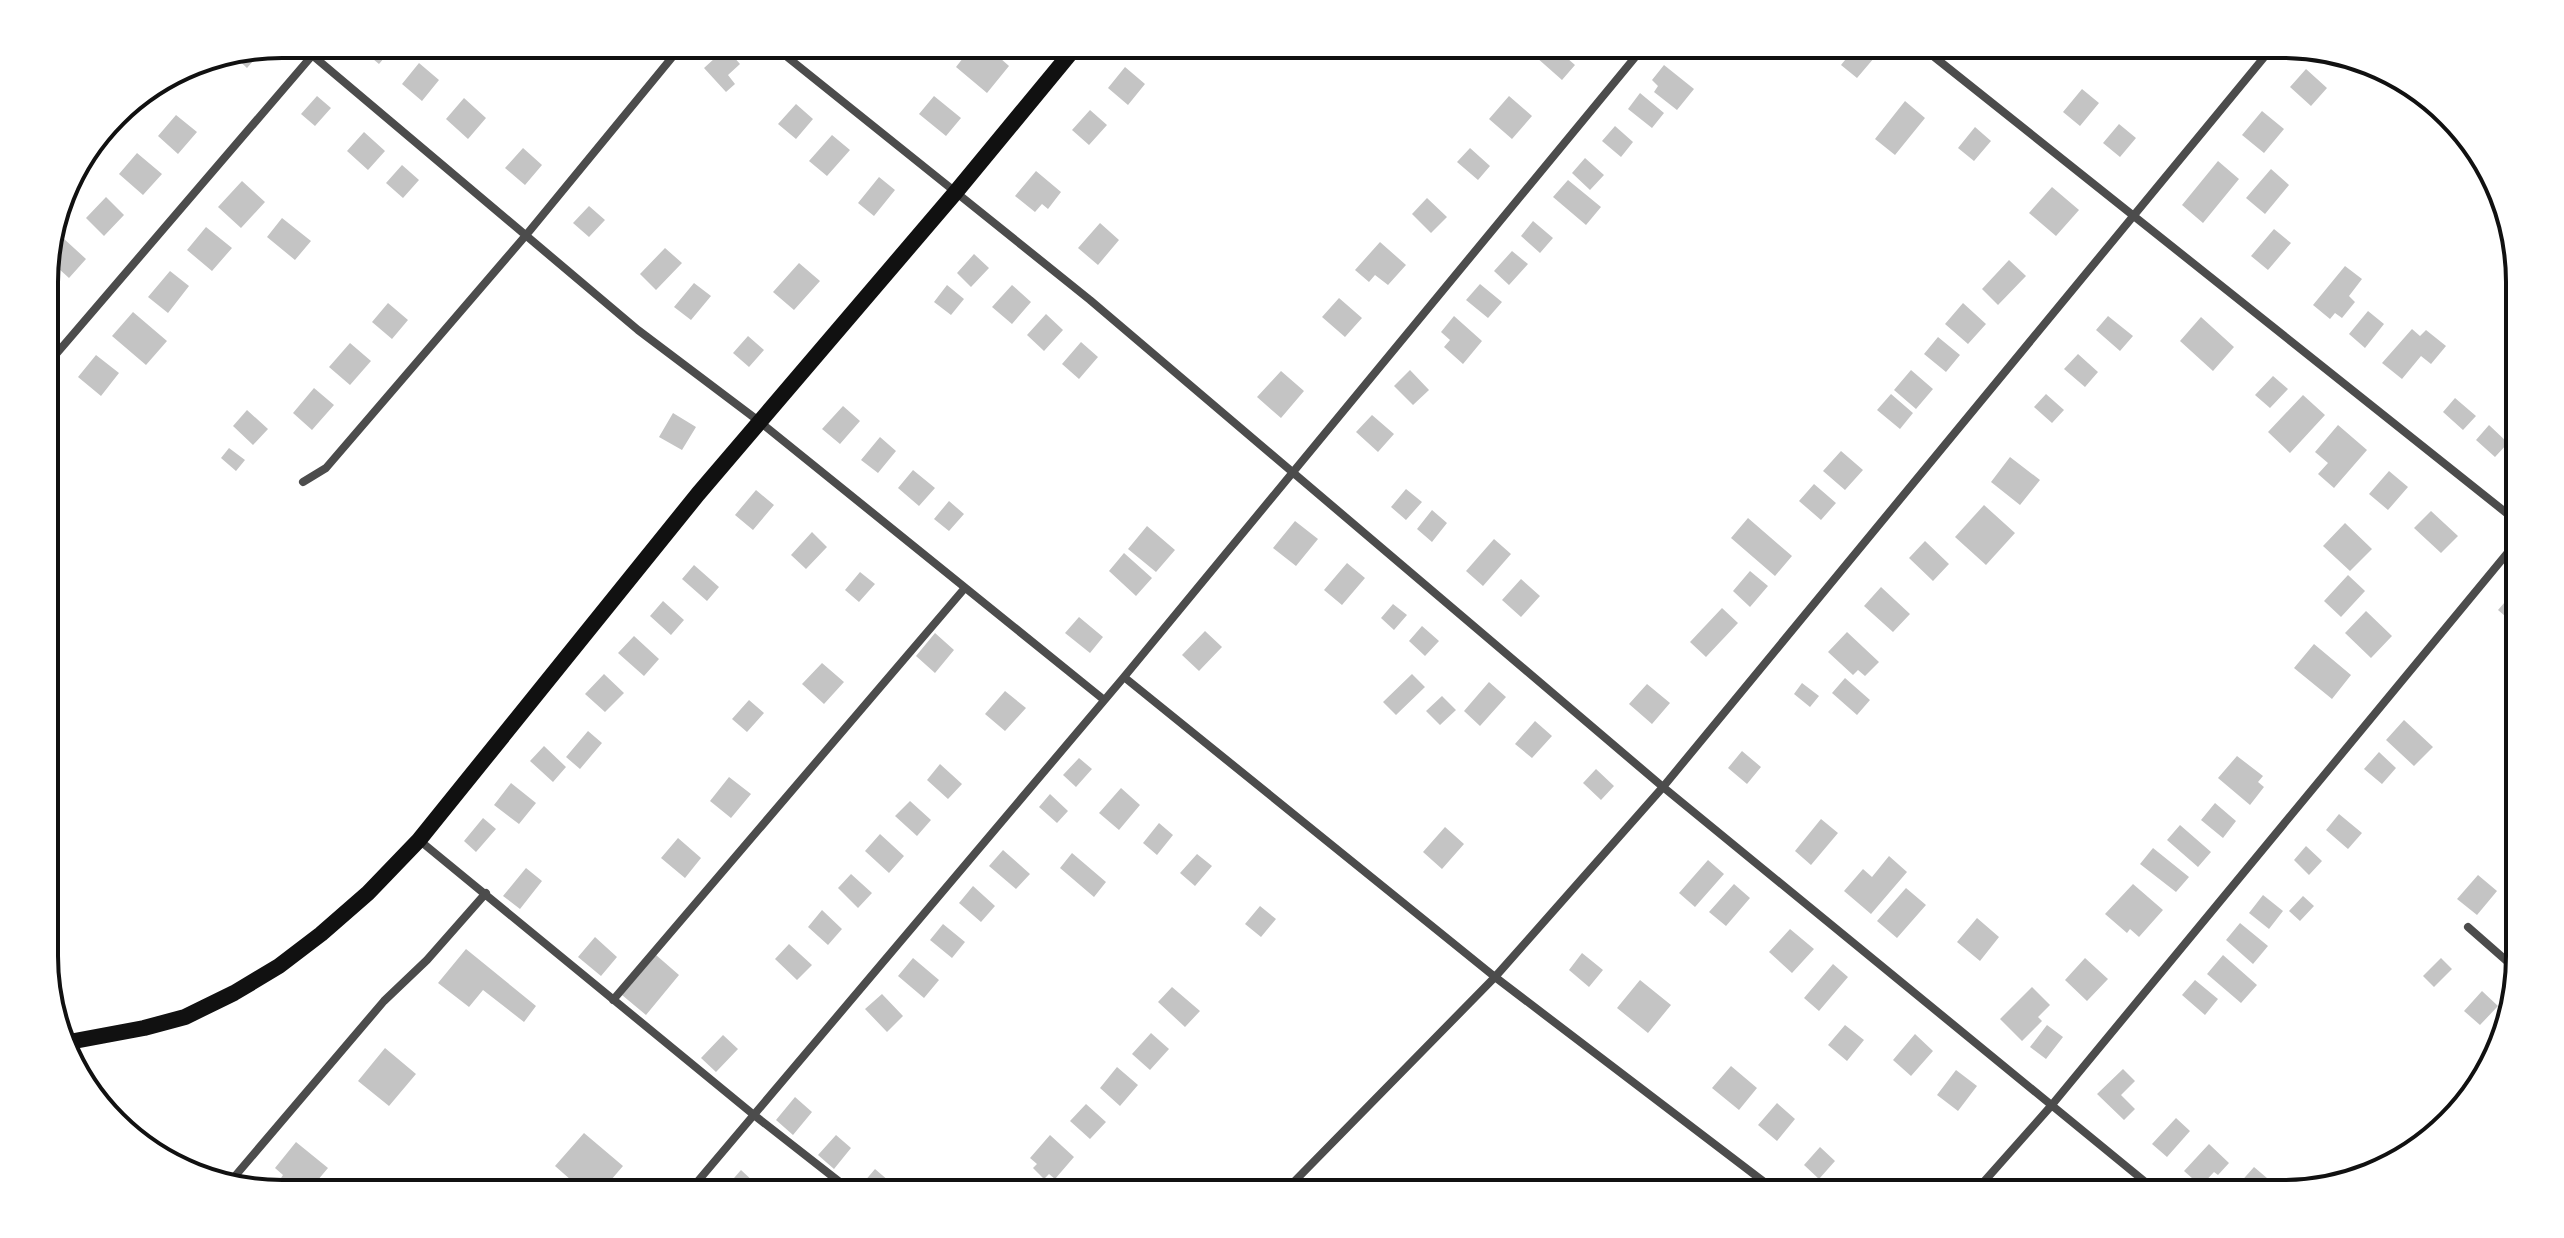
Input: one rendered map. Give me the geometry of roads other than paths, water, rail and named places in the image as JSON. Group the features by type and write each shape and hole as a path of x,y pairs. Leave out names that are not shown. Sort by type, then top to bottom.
{"main road":[{"path":"75,1041 185,1017 234,993 279,966 368,893 419,840 688,507 1066,58"}],"street":[{"path":"58,352 310,58"},
{"path":"314,58 638,330 760,422 1103,699"},
{"path":"303,482 326,468 527,234 672,58"},
{"path":"788,58 1090,300 1663,787 2143,1180"},
{"path":"699,1180 1124,677 1634,58"},
{"path":"1935,58 2506,513"},
{"path":"1296,1180 1495,977 1663,787 2264,58"},
{"path":"1985,1180 2051,1106 2506,555"},
{"path":"613,1000 964,589"},
{"path":"1124,677 1495,977 1762,1180"},
{"path":"419,840 837,1180"},
{"path":"236,1175 384,1001 427,960 486,893"},
{"path":"2468,927 2506,960"}]}
